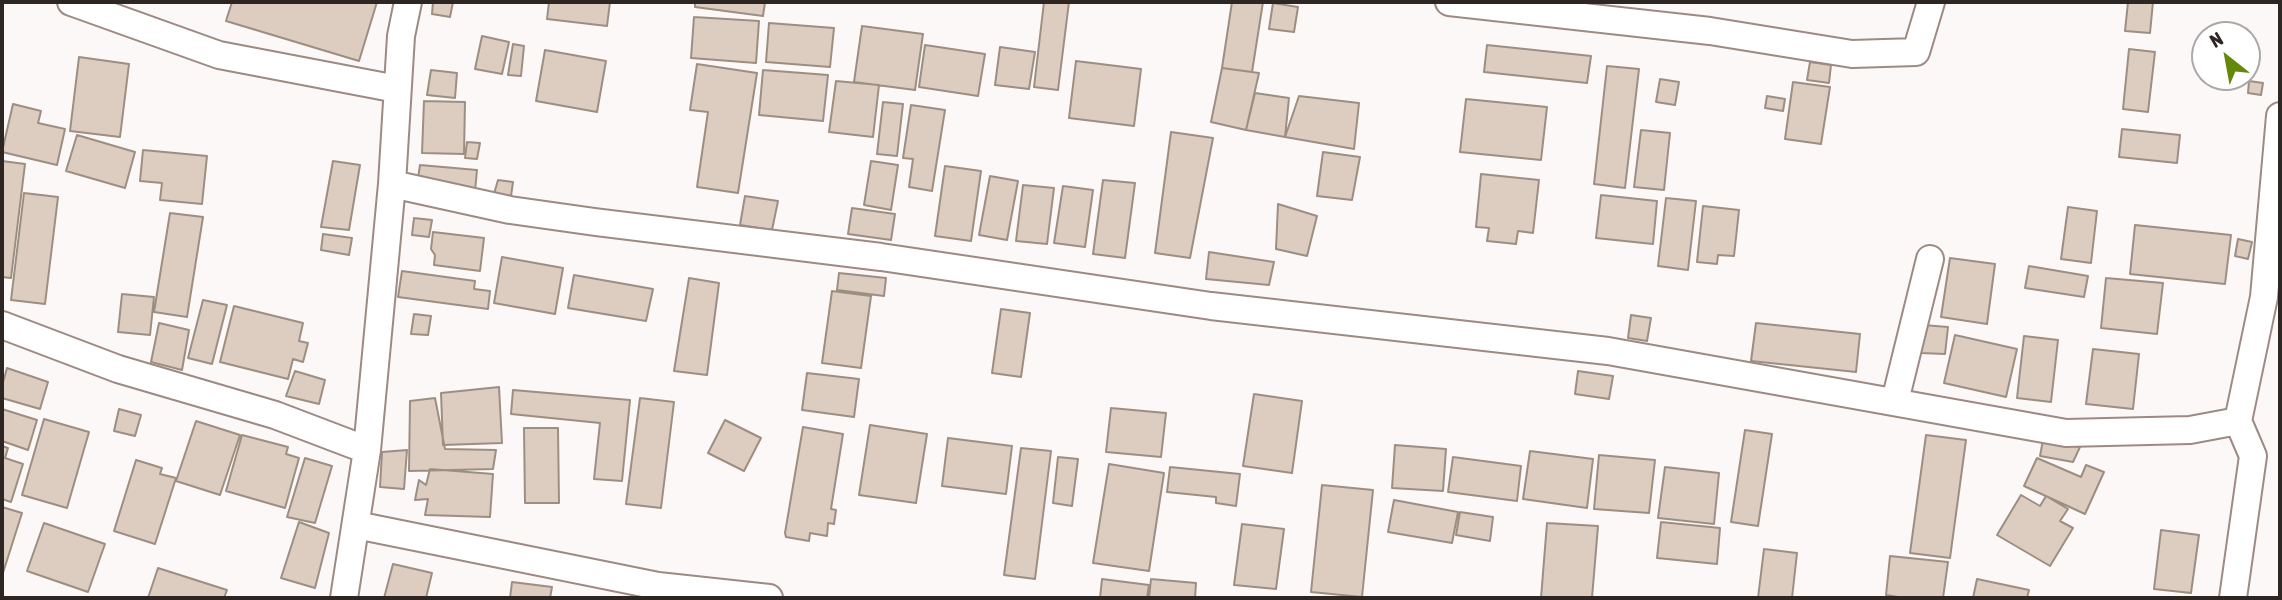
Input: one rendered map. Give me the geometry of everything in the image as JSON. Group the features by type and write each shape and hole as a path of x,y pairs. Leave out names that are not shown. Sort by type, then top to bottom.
{"street":[{"path":"71,2 219,55 397,89"},
{"path":"344,598 367,450 392,184 401,36 408,2"},
{"path":"1449,2 1710,31 1852,54 1916,52 1931,2"},
{"path":"2234,598 2253,456 2238,421 2272,298 2280,116"},
{"path":"392,184 510,210 595,222 881,257 1211,306 1608,351 2066,433 2190,430 2238,421"},
{"path":"1895,401 1930,259"},
{"path":"2,325 118,369 275,415 367,450"},
{"path":"356,525 658,586 769,598"}],"building":[{"path":"232,2 377,2 359,61 226,21"},
{"path":"433,2 453,2 450,17 432,14"},
{"path":"549,2 610,2 607,26 547,19"},
{"path":"695,2 765,2 763,16 695,7"},
{"path":"1044,2 1069,2 1058,90 1034,87"},
{"path":"1232,2 1263,2 1252,72 1222,68"},
{"path":"2128,2 2153,2 2150,33 2125,31"},
{"path":"1273,3 1298,7 1294,32 1269,29"},
{"path":"694,17 759,21 756,63 691,58"},
{"path":"769,23 834,28 830,67 766,62"},
{"path":"862,26 923,34 915,90 854,82"},
{"path":"482,36 509,42 502,74 475,69"},
{"path":"513,44 524,46 521,76 508,75"},
{"path":"925,45 985,54 978,96 919,87"},
{"path":"1487,45 1591,56 1587,83 1484,72"},
{"path":"1000,47 1035,52 1029,89 995,85"},
{"path":"2129,49 2155,52 2148,112 2123,109"},
{"path":"545,50 606,61 597,112 536,101"},
{"path":"79,57 129,64 120,137 70,131"},
{"path":"1076,61 1141,69 1134,126 1069,118"},
{"path":"1810,62 1831,65 1829,83 1807,80"},
{"path":"697,64 757,73 738,193 697,187 708,112 690,110"},
{"path":"1607,66 1639,69 1625,188 1594,184"},
{"path":"1222,68 1259,73 1246,130 1211,122"},
{"path":"431,70 457,73 455,98 427,95"},
{"path":"763,70 828,75 823,121 759,115"},
{"path":"1660,79 1679,82 1675,105 1656,102"},
{"path":"836,81 879,85 873,137 829,132"},
{"path":"1793,82 1830,87 1821,144 1785,139"},
{"path":"2263,83 2261,95 2248,93 2261,91"},
{"path":"1255,93 1289,98 1285,137 1246,130"},
{"path":"1299,96 1359,103 1354,149 1285,137"},
{"path":"1767,96 1785,99 1783,111 1765,108"},
{"path":"1466,99 1547,107 1541,160 1460,152"},
{"path":"424,101 465,102 464,154 422,153"},
{"path":"883,102 903,104 897,156 877,154"},
{"path":"13,104 41,111 38,123 65,129 57,165 2,152"},
{"path":"911,105 945,110 932,191 909,187 913,159 903,158"},
{"path":"2122,129 2180,135 2177,163 2119,157"},
{"path":"1641,130 1670,133 1664,190 1634,187"},
{"path":"1171,132 1213,138 1190,258 1155,253"},
{"path":"77,135 135,152 125,188 66,171"},
{"path":"467,142 480,143 477,159 465,158"},
{"path":"143,150 207,156 202,204 160,200 162,183 140,181"},
{"path":"1323,152 1360,157 1352,200 1317,196"},
{"path":"2,161 25,164 11,278 2,277"},
{"path":"333,161 360,165 349,230 321,227"},
{"path":"871,161 898,165 891,210 864,205"},
{"path":"420,165 477,170 475,191 417,185"},
{"path":"945,166 981,171 971,241 935,236"},
{"path":"1481,174 1539,180 1533,233 1518,231 1516,244 1487,241 1489,228 1476,227"},
{"path":"990,176 1018,181 1007,240 979,235"},
{"path":"498,180 513,182 511,196 494,194"},
{"path":"1103,180 1135,183 1125,258 1093,254"},
{"path":"1023,185 1054,188 1047,244 1016,241"},
{"path":"1063,186 1093,190 1085,247 1054,243"},
{"path":"24,193 58,197 45,304 11,300"},
{"path":"1601,195 1657,201 1653,244 1596,238"},
{"path":"745,196 778,201 772,230 740,225"},
{"path":"1666,198 1696,201 1688,270 1658,266"},
{"path":"1278,204 1317,216 1307,256 1276,249"},
{"path":"1703,206 1739,210 1734,256 1718,255 1717,264 1697,262"},
{"path":"2068,207 2097,211 2091,263 2061,259"},
{"path":"852,208 895,214 891,240 848,234"},
{"path":"170,213 203,217 187,317 154,312"},
{"path":"414,218 432,220 429,237 412,235"},
{"path":"2135,225 2231,235 2225,284 2130,274"},
{"path":"433,232 484,238 480,271 434,265 435,255 431,249"},
{"path":"323,234 352,238 349,255 321,250"},
{"path":"2238,239 2252,242 2248,259 2235,256"},
{"path":"1209,252 1274,262 1269,285 1206,279"},
{"path":"502,257 563,268 555,314 494,303"},
{"path":"1950,258 1995,264 1987,324 1941,317"},
{"path":"2029,266 2088,276 2084,297 2025,288"},
{"path":"402,271 475,281 474,289 490,291 488,309 398,297"},
{"path":"839,273 886,278 884,296 837,290"},
{"path":"574,275 653,289 646,321 568,308"},
{"path":"689,278 719,283 707,375 674,371"},
{"path":"2106,278 2163,283 2157,334 2101,328"},
{"path":"832,291 871,296 861,368 822,363"},
{"path":"122,294 154,297 150,335 118,332"},
{"path":"203,300 227,305 212,364 188,358"},
{"path":"234,306 303,323 299,341 308,343 303,362 293,359 288,379 220,362"},
{"path":"1001,309 1030,313 1021,377 992,373"},
{"path":"414,314 431,316 428,335 411,334"},
{"path":"1631,315 1651,318 1647,341 1628,338"},
{"path":"159,323 189,330 182,370 151,362"},
{"path":"1756,323 1860,334 1856,372 1751,361"},
{"path":"1923,325 1948,327 1945,354 1921,353"},
{"path":"1955,335 2017,349 2006,397 1944,383"},
{"path":"2024,336 2058,340 2051,402 2017,398"},
{"path":"2093,349 2139,354 2133,409 2086,404"},
{"path":"7,368 48,382 40,409 2,398"},
{"path":"295,371 325,380 319,404 286,396"},
{"path":"1578,371 1613,376 1609,399 1575,394"},
{"path":"807,373 859,379 854,417 802,410"},
{"path":"499,387 502,443 443,445 441,393"},
{"path":"513,390 630,400 622,481 594,479 600,423 511,414"},
{"path":"1254,394 1302,401 1292,473 1243,466"},
{"path":"435,398 445,449 496,450 493,469 409,471 410,401"},
{"path":"640,398 674,402 661,508 626,504"},
{"path":"1111,408 1166,413 1161,457 1106,452"},
{"path":"2,409 37,420 28,450 2,441"},
{"path":"119,409 141,415 135,436 114,431"},
{"path":"44,419 89,432 67,508 22,495"},
{"path":"725,420 761,438 744,471 708,453"},
{"path":"196,421 240,435 220,495 176,481"},
{"path":"870,425 927,434 916,503 859,495"},
{"path":"803,427 843,434 831,509 836,510 834,524 828,523 827,536 810,533 809,541 786,537 785,533"},
{"path":"524,428 558,428 559,503 525,503"},
{"path":"1745,430 1772,434 1758,526 1731,522"},
{"path":"242,435 288,447 286,454 299,458 285,508 226,491"},
{"path":"1926,435 1966,440 1950,558 1910,553"},
{"path":"948,438 1012,446 1006,494 942,486"},
{"path":"2043,440 2080,447 2073,462 2040,456"},
{"path":"1395,445 1446,449 1443,491 1392,488"},
{"path":"2,446 8,448 5,458 23,464 11,502 2,499"},
{"path":"1021,448 1051,451 1035,579 1004,575"},
{"path":"407,450 404,489 380,487 382,452"},
{"path":"1530,451 1593,459 1587,508 1523,499"},
{"path":"1599,455 1655,460 1649,513 1594,509"},
{"path":"1058,457 1078,459 1072,506 1053,503"},
{"path":"1453,457 1521,466 1517,501 1448,492"},
{"path":"305,458 332,466 315,523 287,517"},
{"path":"2037,458 2081,477 2086,465 2104,472 2085,514 2024,486"},
{"path":"136,460 162,468 160,474 176,478 155,544 114,531"},
{"path":"1109,464 1164,473 1149,571 1093,563"},
{"path":"1170,467 1240,474 1236,506 1216,503 1216,497 1167,492"},
{"path":"1665,467 1719,473 1714,524 1658,518"},
{"path":"430,469 493,474 490,517 425,515 428,499 415,500 419,480 426,485"},
{"path":"1322,485 1373,490 1362,597 1311,592"},
{"path":"2021,495 2040,506 2046,496 2068,509 2060,521 2073,528 2050,566 1997,535"},
{"path":"1394,500 1458,512 1452,543 1388,532"},
{"path":"2,507 22,513 2,576"},
{"path":"1460,512 1493,517 1490,541 1456,535"},
{"path":"299,522 329,533 315,588 281,578"},
{"path":"1661,522 1720,528 1717,564 1657,558"},
{"path":"44,523 105,544 88,592 27,571"},
{"path":"1547,523 1598,526 1592,598 1541,598"},
{"path":"1242,524 1284,529 1276,589 1234,585"},
{"path":"2161,530 2199,535 2191,593 2154,589"},
{"path":"1764,549 1797,553 1792,598 1758,598"},
{"path":"1890,556 1948,562 1943,598 1886,595"},
{"path":"393,564 432,573 426,598 384,598"},
{"path":"158,568 227,590 224,598 148,598"},
{"path":"1102,579 1149,585 1147,598 1100,598"},
{"path":"1151,579 1196,583 1195,598 1149,598"},
{"path":"1977,579 2029,590 2027,598 1973,598"},
{"path":"512,582 552,587 550,598 510,598"}]}
